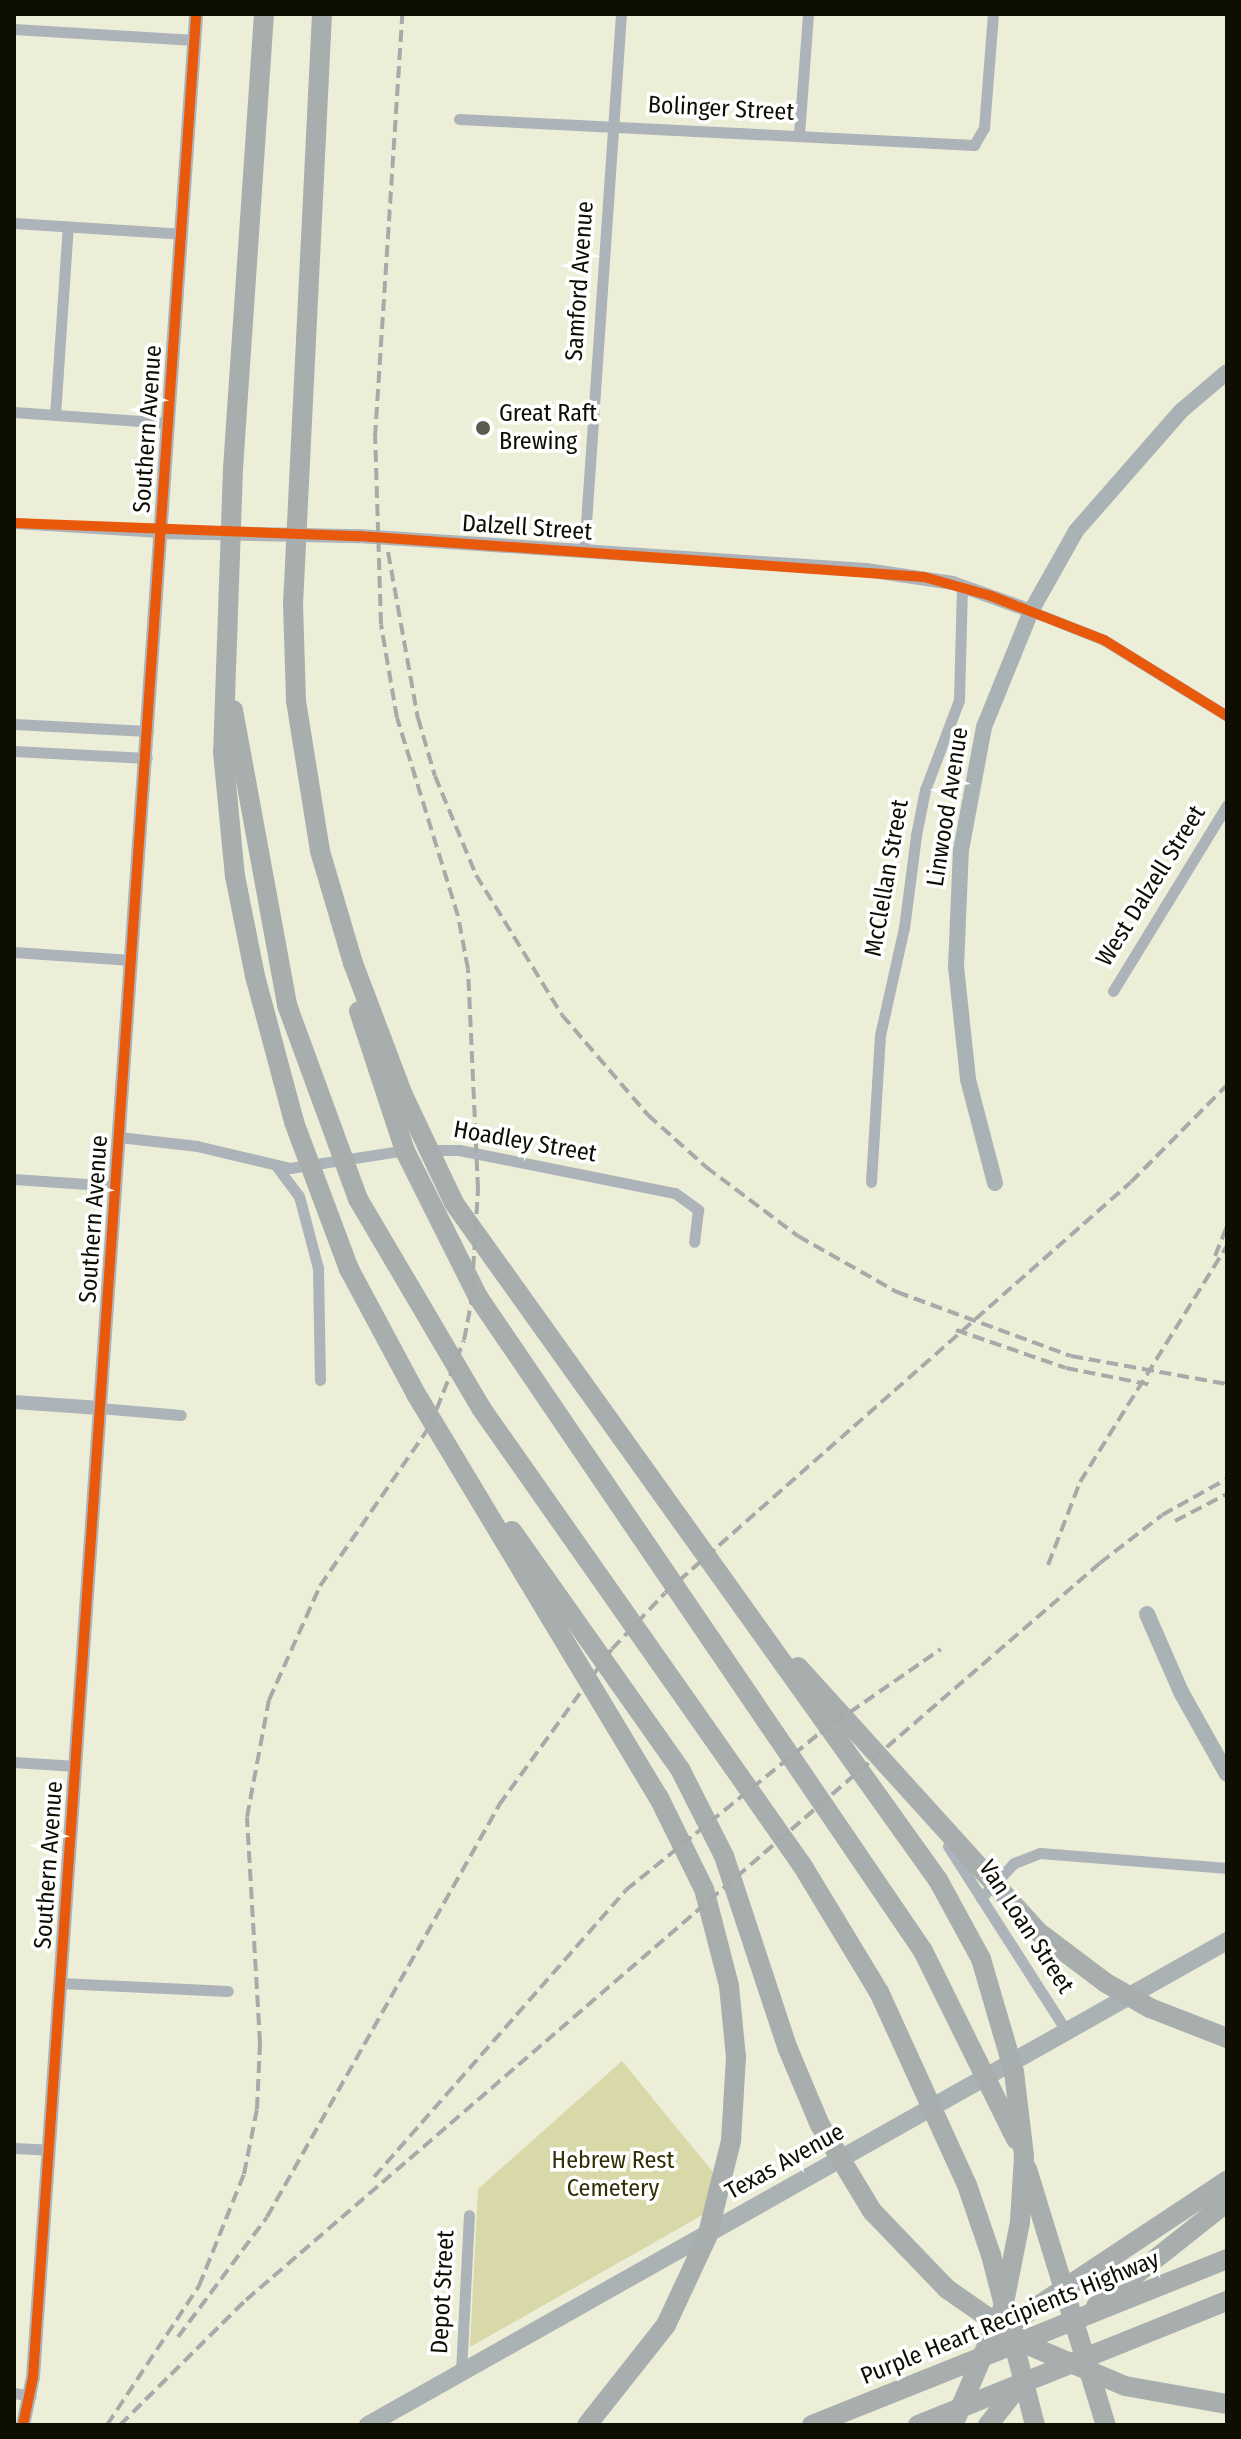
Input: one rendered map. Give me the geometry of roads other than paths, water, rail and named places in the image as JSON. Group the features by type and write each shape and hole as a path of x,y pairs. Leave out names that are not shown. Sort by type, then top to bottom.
{"highway":[{"path":"264,14 233,469 223,752 235,876 272,1047 325,1216 416,1394 665,1808 704,1889 729,1986 736,2057 733,2125 707,2237 666,2325 587,2425"},
{"path":"322,14 296,484 293,648 301,741 320,851 353,963 430,1160 454,1203 938,1880 981,1959 1006,2037 1024,2156 1020,2222 1003,2308 953,2425"},
{"path":"228,678 246,803 287,1005 342,1163 444,1351 802,1865 879,1992 967,2185 1035,2425"},
{"path":"353,963 359,1013 389,1110 417,1180 478,1297 868,1865 923,1951 979,2055 1045,2214 1106,2425"},
{"path":"416,1394 680,1769 724,1856 788,2049 820,2125 872,2211 947,2289 1028,2345 1125,2386 1227,2404"},
{"path":"737,1598 1037,1931 1106,1983 1150,2008 1227,2038"},
{"path":"933,2377 1227,2181"},
{"path":"988,2425 1053,2346 1104,2298 1227,2202"},
{"name":"Purple Heart Recipients Highway","path":"812,2425 1227,2259"},
{"path":"918,2425 1227,2301"}],"main road":[{"name":"Linwood Avenue","path":"995,1183 962,1042 956,893 984,727 1031,611 1097,503 1181,411 1227,372"},
{"path":"1147,1614 1181,1692 1227,1774"},
{"name":"Texas Avenue","path":"368,2425 1227,1941"}],"street":[{"name":"Southern Avenue","path":"23,2425 31,2396 49,2150 196,14"},
{"name":"Samford Avenue","path":"584,552 621,14"},
{"path":"799,134 808,14"},
{"name":"Bolinger Street","path":"459,119 799,134 967,146 980,141 993,14"},
{"path":"14,29 195,40"},
{"path":"14,223 182,234"},
{"path":"55,415 68,226"},
{"path":"14,412 169,423"},
{"name":"Dalzell Street","path":"14,523 161,532 359,536 895,573 962,586 1031,611"},
{"name":"McClellan Street","path":"871,1182 880,1035 904,928 916,835 925,790 959,700 962,586"},
{"path":"1031,611 1104,640 1227,716"},
{"path":"14,724 148,731"},
{"path":"14,751 147,758"},
{"name":"West Dalzell Street","path":"1113,991 1227,805"},
{"path":"14,952 131,960"},
{"name":"Hoadley Street","path":"119,1137 197,1146 273,1165 317,1166 389,1150 459,1150 527,1162 675,1193 698,1210 694,1242"},
{"path":"273,1165 299,1196 318,1268 320,1380"},
{"path":"14,1179 116,1186"},
{"path":"14,1402 181,1415"},
{"path":"14,1762 76,1766"},
{"name":"Van Loan Street","path":"948,1846 1067,2032"},
{"path":"981,1898 1014,1863 1040,1853 1227,1868"},
{"path":"60,1983 228,1991"},
{"path":"14,2148 49,2150"},
{"name":"Depot Street","path":"461,2372 469,2215"},
{"path":"14,2393 31,2396"}],"railway":[{"path":"107,2425 199,2286 244,2174 257,2109 260,2043 247,1817 269,1700 320,1586 430,1426 464,1340 471,1304 478,1189 468,969 458,916 397,718 381,624 375,437 402,14"},
{"path":"388,552 418,718 435,776 476,875 562,1015 648,1115 706,1167 798,1236 897,1292 1071,1356 1227,1384"},
{"path":"178,2337 267,2217 499,1805 612,1649 665,1593 1131,1182 1227,1085"},
{"path":"1215,1256 1227,1226"},
{"path":"1048,1565 1080,1482 1227,1246"},
{"path":"956,1330 1066,1368 1152,1385"},
{"path":"120,2425 246,2300 1100,1563 1162,1515 1227,1479"},
{"path":"1175,1521 1227,1494"},
{"path":"374,2177 626,1890 820,1733 941,1649"}],"place":[{"name":"Great Raft Brewing","path":"483,428"}],"park label":[{"name":"Hebrew Rest Cemetery","path":"613,2175"}]}
